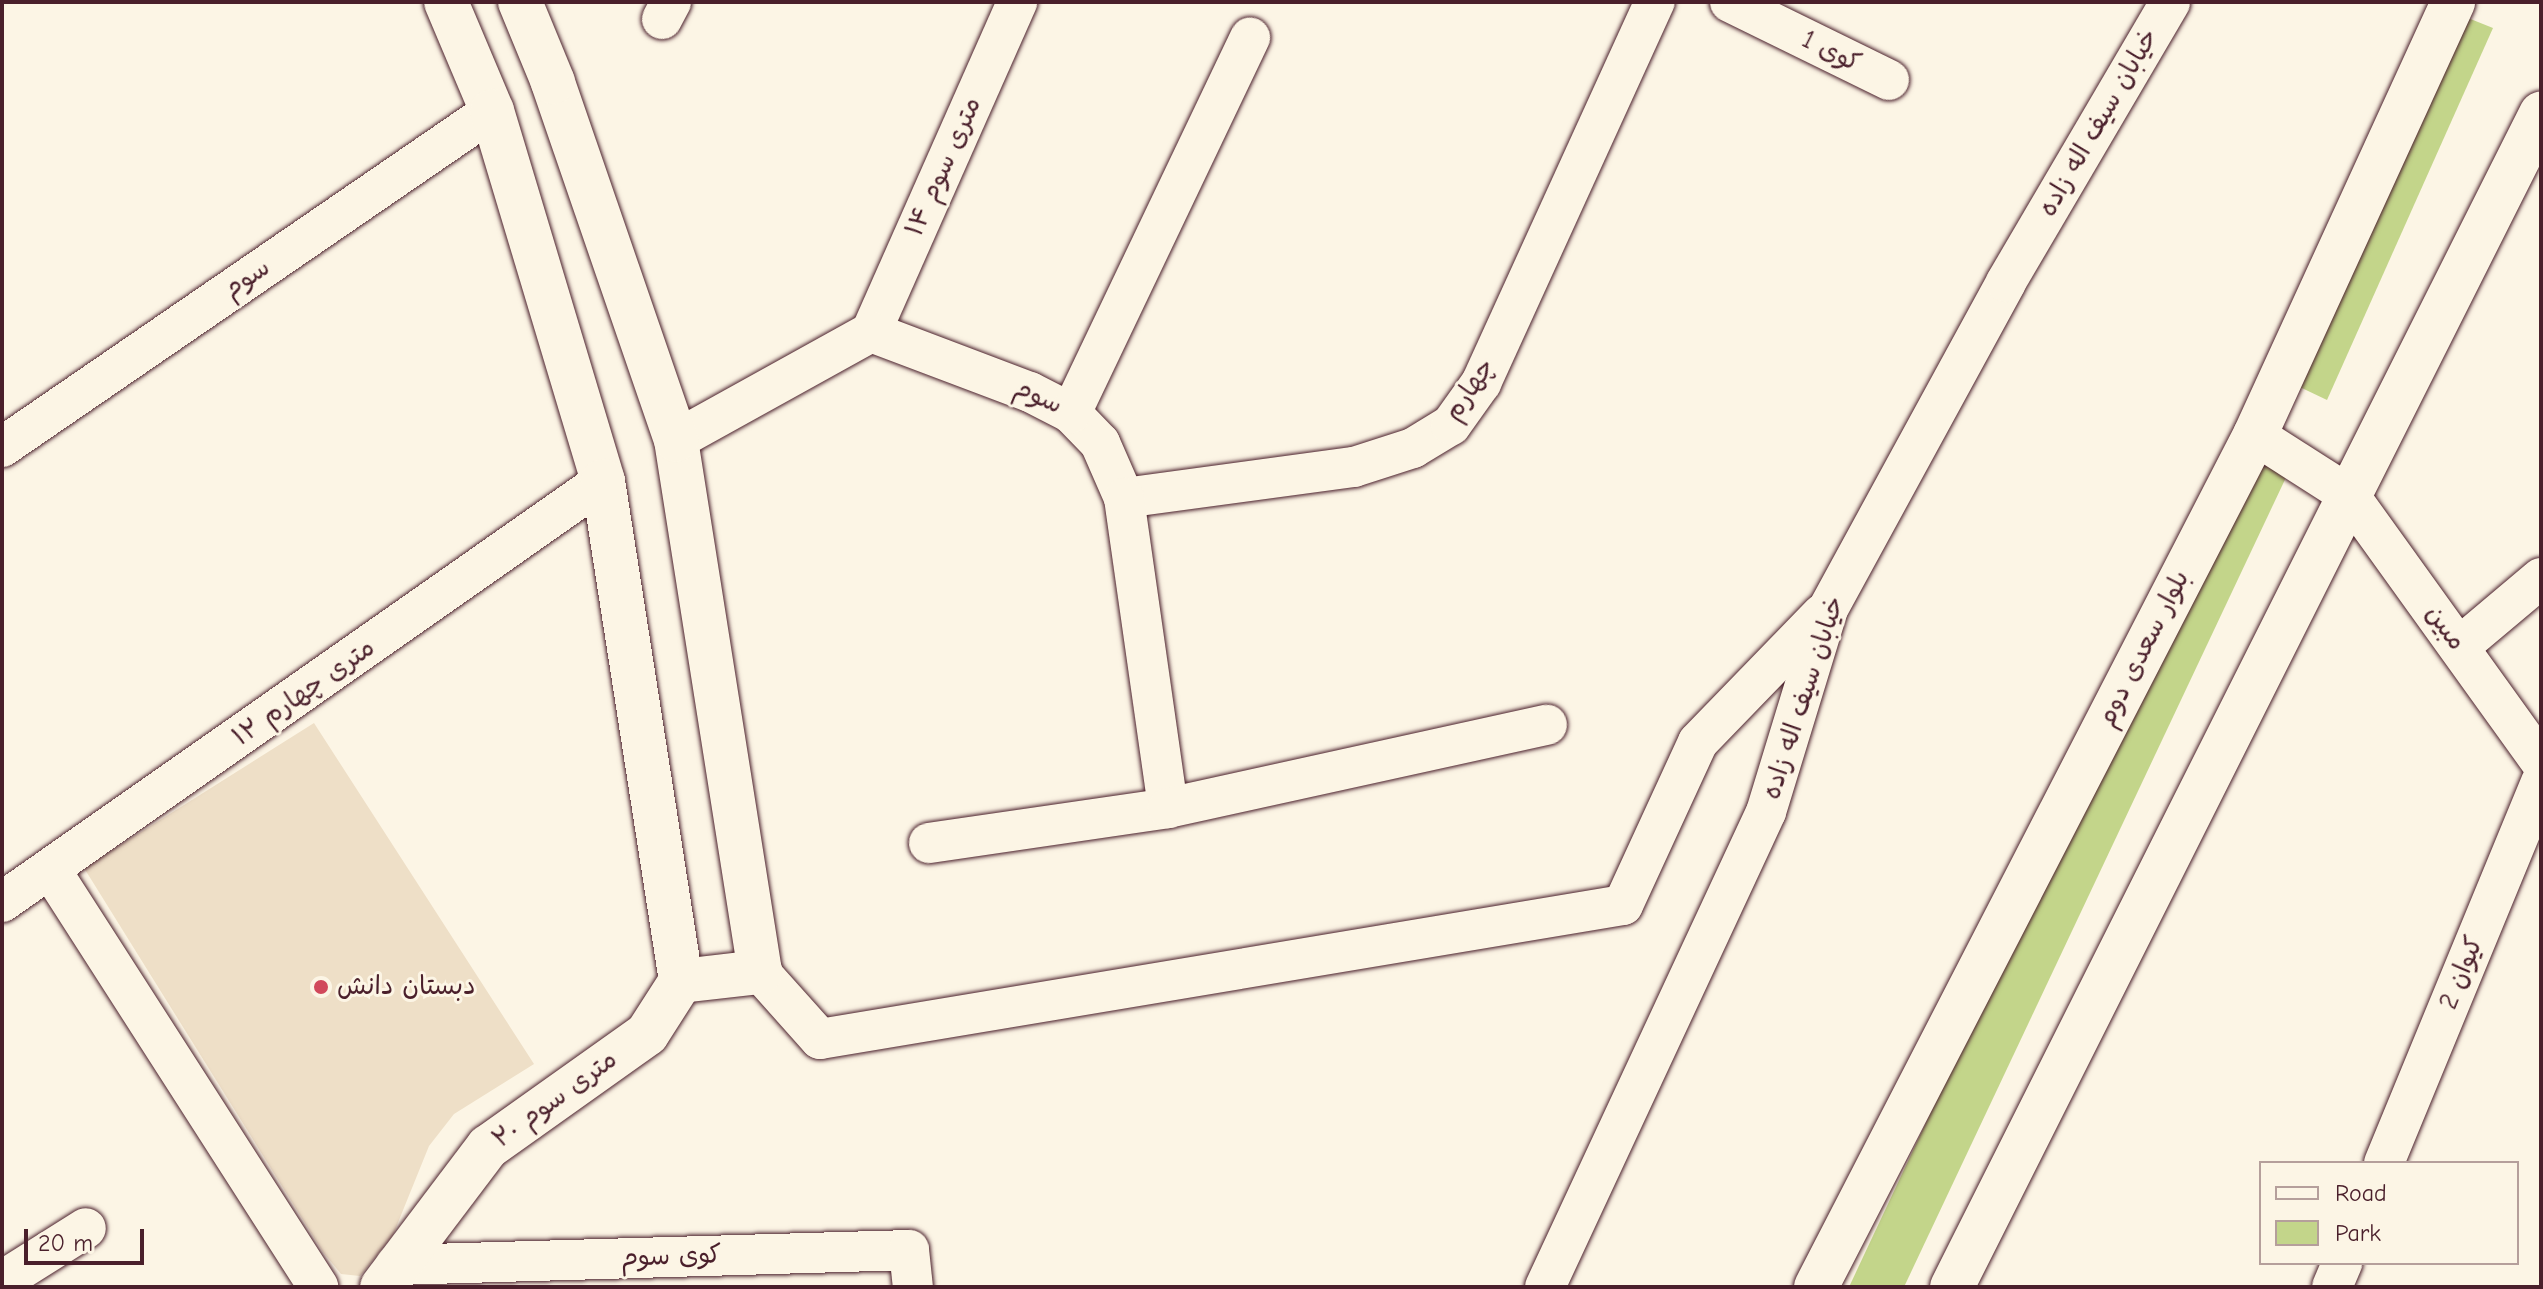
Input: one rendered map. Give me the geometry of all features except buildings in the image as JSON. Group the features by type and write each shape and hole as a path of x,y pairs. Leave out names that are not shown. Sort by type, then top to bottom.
{"main road":[{"path":"446,2 492,111 603,481 681,981 760,972 676,440 553,82 520,2"},
{"name":"بلوار سعدی دوم","path":"1816,1287 2255,435 2453,2"},
{"path":"1952,1287 2541,114"},
{"name":"۲۰ متری سوم","path":"389,1276 488,1147 647,1034 681,981"}],"street":[{"name":"۱۴ متری سوم","path":"871,332 1017,2"},
{"name":"چهارم","path":"1124,498 1354,467 1413,448 1451,425 1481,383 1655,2"},
{"name":"کوی 1","path":"1730,2 1889,80"},
{"name":"خیابان سیف اله زاده","path":"1545,1287 1766,812 1828,609 2006,282 2170,2"},
{"name":"سوم","path":"871,332 1030,392 1071,413 1250,38"},
{"name":"سوم","path":"2,447 492,111"},
{"path":"676,440 871,332"},
{"path":"1071,413 1100,443 1124,498 1168,808"},
{"path":"2255,435 2349,495"},
{"name":"۱۲ متری چهارم","path":"2,902 52,872 603,481"},
{"name":"مبین","path":"2349,495 2541,762"},
{"path":"2459,647 2541,578"},
{"path":"760,972 820,1039 1623,905 1698,742 1828,609"},
{"path":"929,843 1168,808 1547,725"},
{"name":"کیوان 2","path":"2385,1161 2541,782"},
{"path":"52,872 318,1287"},
{"path":"2,1281 86,1228"},
{"name":"کوی سوم","path":"389,1276 909,1250 913,1287"},
{"path":"2332,1287 2341,1265"}],"shaded area":[{"name":"دبستان دانش","path":"314,723 534,1064 454,1114 429,1146 393,1235 360,1276 341,1274 323,1252 84,868"}],"green space":[{"path":"2443,8 2493,28 2327,400 2285,380"},
{"path":"2241,451 2290,469 1904,1287 1849,1287"}],"place":[{"name":"دبستان دانش","path":"321,987"}]}
